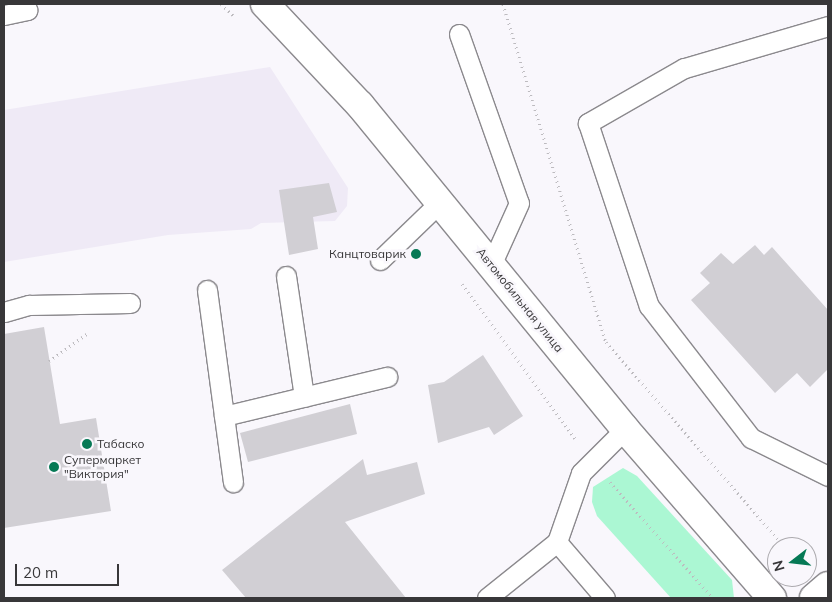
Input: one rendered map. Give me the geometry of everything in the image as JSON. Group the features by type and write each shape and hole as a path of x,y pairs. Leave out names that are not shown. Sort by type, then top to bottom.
{"street":[{"name":"Автомобильная улица","path":"265,4 348,91 441,201 625,429 768,597"},
{"path":"814,598 828,586"}],"lane":[{"path":"4,15 28,10 24,4"},
{"path":"828,26 684,68 588,123 648,306 751,438 828,476"},
{"path":"459,34 519,203 491,265"},
{"path":"380,260 441,201"},
{"path":"286,276 304,397"},
{"path":"207,290 233,482"},
{"path":"4,312 29,305 130,303"},
{"path":"224,416 387,377"},
{"path":"487,598 557,542 581,473 591,460 625,429"},
{"path":"557,542 605,598"}],"path":[{"path":"221,4 238,19"},
{"path":"459,280 591,460 713,598"}],"shaded area":[{"path":"270,67 348,188 347,206 335,221 261,223 251,229 168,235 4,262 4,110"}],"green space":[{"path":"623,468 637,476 732,580 734,598 671,598 597,516 592,502 593,487"}],"building":[{"path":"329,183 337,212 313,217 318,249 289,255 279,190"},
{"path":"755,245 764,255 772,247 828,310 828,369 810,387 797,373 775,393 691,300 710,283 700,273 721,253 733,264"},
{"name":"Супермаркет \"Виктория\"","path":"44,327 60,424 96,418 111,511 4,528 4,334"},
{"path":"483,355 523,416 494,435 489,427 438,443 428,385 444,382"},
{"path":"350,404 357,434 248,462 240,433"},
{"path":"363,459 367,475 417,462 425,494 345,522 406,598 246,598 222,570"}],"place":[{"name":"Канцтоварик","path":"416,254"},
{"name":"Табаско","path":"87,444"},
{"name":"Супермаркет \"Виктория\"","path":"54,467"}]}
